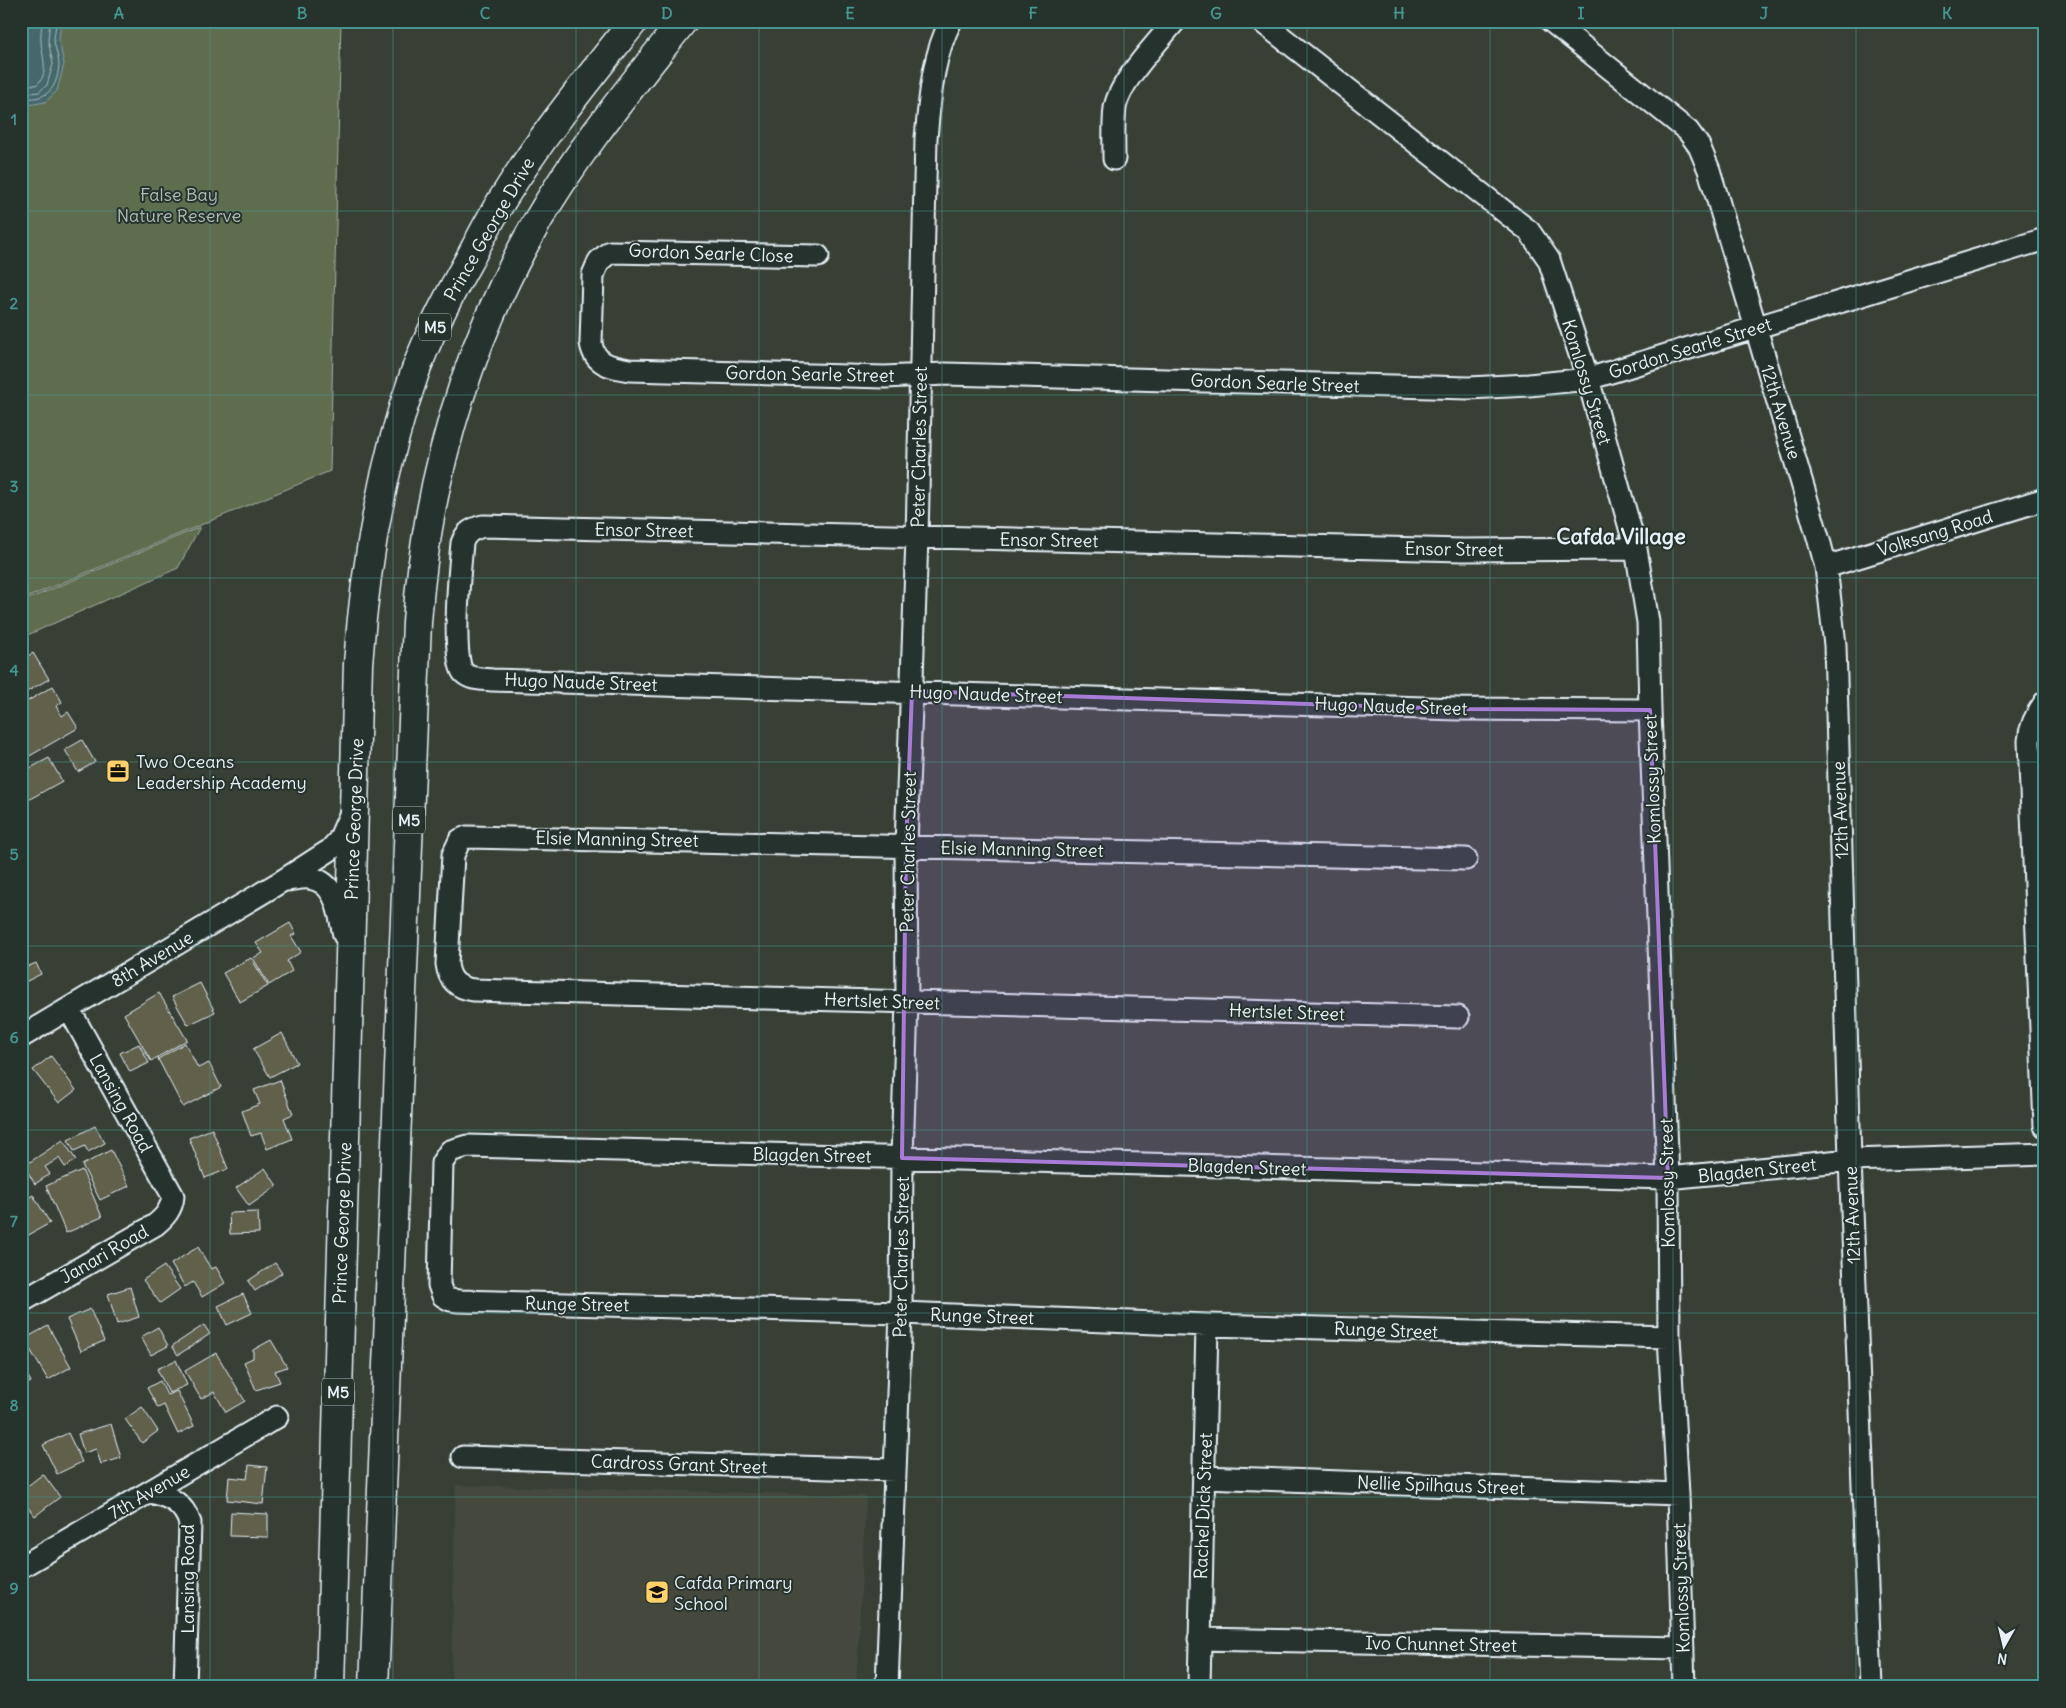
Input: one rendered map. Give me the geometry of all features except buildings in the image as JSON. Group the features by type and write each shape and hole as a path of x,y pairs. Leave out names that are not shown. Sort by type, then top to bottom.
{"main road":[{"name":"Prince George Drive","path":"330,1687 359,654 362,608 369,553 386,467 414,374 448,296 504,197 545,136 634,21"},
{"name":"M5","path":"374,1687 417,622 428,522 436,479 460,392 488,317 538,220 578,158 683,21"}],"street":[{"name":"Peter Charles Street","path":"887,1687 901,1313 902,1158 907,1002 906,846 912,691 926,138 931,88 940,49 951,21"},
{"path":"1114,159 1115,107 1120,93 1127,80 1175,21"},
{"name":"Komlossy Street","path":"1260,21 1529,232 1550,260 1588,379 1636,549 1648,622 1668,1178 1669,1337 1678,1494 1684,1687"},
{"name":"12th Avenue","path":"1557,23 1679,123 1699,146 1708,170 1810,508 1826,567 1835,646 1850,1160 1872,1687"},
{"name":"Gordon Searle Street","path":"606,255 599,261 593,275 592,352 606,365 629,370 885,377 945,374 1468,388 1529,385 1588,379 2045,239"},
{"name":"Gordon Searle Close","path":"606,255 618,250 818,256"},
{"name":"Volksang Road","path":"1826,567 2045,499"},
{"name":"Ensor Street","path":"464,535 470,530 484,526 916,538 1453,549 1636,549"},
{"name":"Hugo Naude Street","path":"464,535 460,560 457,630 460,665 462,671 467,676 492,680 1449,708 1650,710"},
{"path":"2045,702 2034,719 2029,741 2045,1126"},
{"name":"8th Avenue","path":"21,1037 282,881 330,850 339,840 348,822 355,795"},
{"name":"Elsie Manning Street","path":"460,840 476,836 1466,859"},
{"name":"Hertslet Street","path":"460,840 453,854 447,964 449,974 456,984 464,989 1458,1017"},
{"name":"8th Avenue","path":"282,881 310,878 328,888 336,902 350,956"},
{"name":"Lansing Road","path":"69,1009 173,1196"},
{"name":"Blagden Street","path":"450,1151 467,1146 1668,1178 1850,1160 2045,1154"},
{"name":"Runge Street","path":"450,1151 442,1163 440,1179 439,1284 443,1296 450,1300 901,1313 1208,1325 1669,1337"},
{"name":"Janari Road","path":"21,1302 155,1225 168,1212 173,1196"},
{"name":"Rachel Dick Street","path":"1199,1687 1208,1325"},
{"name":"7th Avenue","path":"21,1566 277,1417"},
{"name":"Cardross Grant Street","path":"462,1457 895,1470"},
{"name":"Nellie Spilhaus Street","path":"1204,1476 1678,1494"},
{"name":"Lansing Road","path":"151,1492 166,1496 178,1503 186,1512 190,1523 185,1687"},
{"name":"Ivo Chunnet Street","path":"1199,1639 1683,1648"}],"highlighted area":[{"path":"912,691 1459,709 1650,710 1668,1178 902,1158 906,846"}],"shaded area":[{"name":"Cafda Primary School","path":"456,1485 866,1496 856,1687 451,1687"}],"green space":[{"name":"False Bay Nature Reserve","path":"21,21 341,21 330,471 21,600"},
{"path":"200,527 178,568 21,638 21,602"}],"water":[{"path":"21,21 61,21 59,40 64,64 57,91 45,102 28,105 21,102"}],"place":[{"name":"Two Oceans Leadership Academy","path":"118,771"},
{"name":"Cafda Primary School","path":"657,1592"}],"district":[{"name":"Cafda Village","path":"1621,536"}]}
